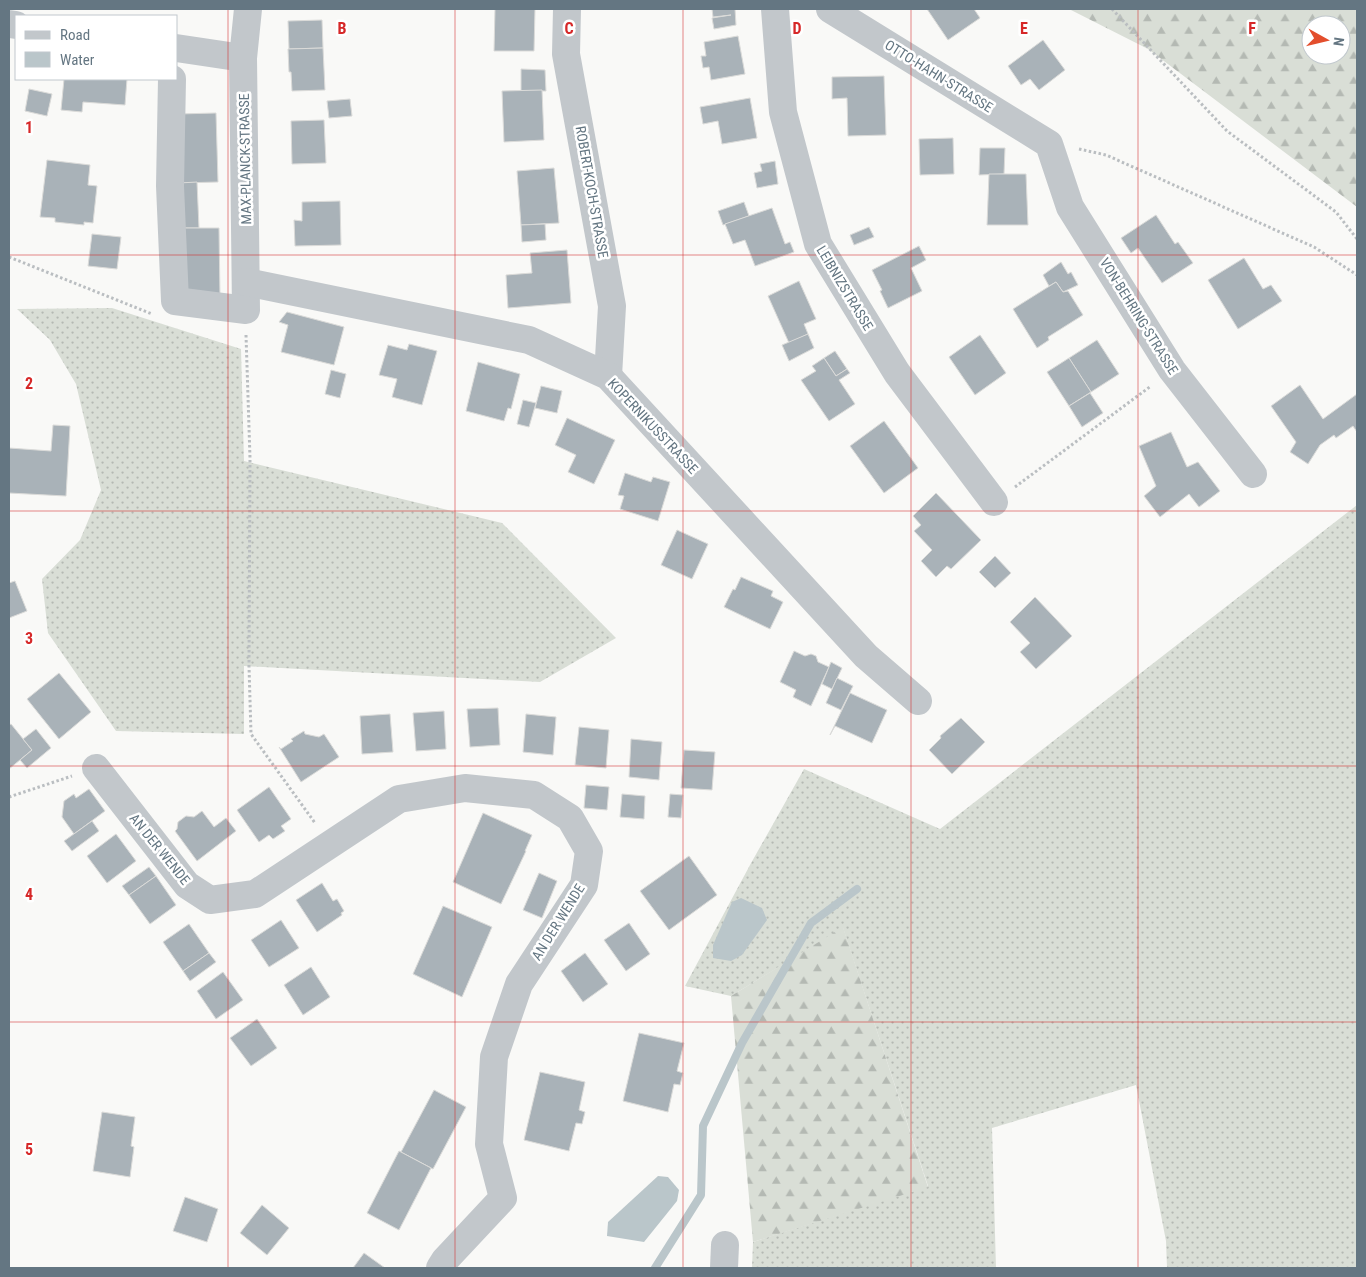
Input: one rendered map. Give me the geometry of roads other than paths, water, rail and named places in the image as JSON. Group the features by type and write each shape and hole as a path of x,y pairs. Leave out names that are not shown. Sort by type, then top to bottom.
{"street":[{"name":"MAX-PLANCK-STRASSE","path":"172,80 170,186 175,301 246,320 244,58 248,9"},
{"name":"ROBERT-KOCH-STRASSE","path":"567,9 566,54 612,306 608,376"},
{"name":"LEIBNIZSTRASSE","path":"775,9 783,112 818,244 897,373 994,502"},
{"name":"OTTO-HAHN-STRASSE","path":"830,9 1049,144"},
{"path":"178,48 244,58"},
{"name":"VON-BEHRING-STRASSE","path":"1049,144 1070,207 1172,370 1253,474"},
{"name":"KOPERNIKUSSTRASSE","path":"246,282 529,340 608,376 866,656 918,701"},
{"name":"AN DER WENDE","path":"96,768 187,885 210,900 255,894 399,799 465,788 534,795 570,818 589,851 584,885 519,984 494,1057 489,1144 503,1198 445,1260 440,1268"}],"water":[{"path":"741,898 762,908 767,920 742,955 731,961 713,958 713,945 732,902"},
{"path":"658,1176 668,1177 679,1190 677,1201 644,1242 607,1236 608,1222"}],"waterway":[{"path":"655,1268 701,1195 703,1126 742,1043 811,923 857,889"}]}
